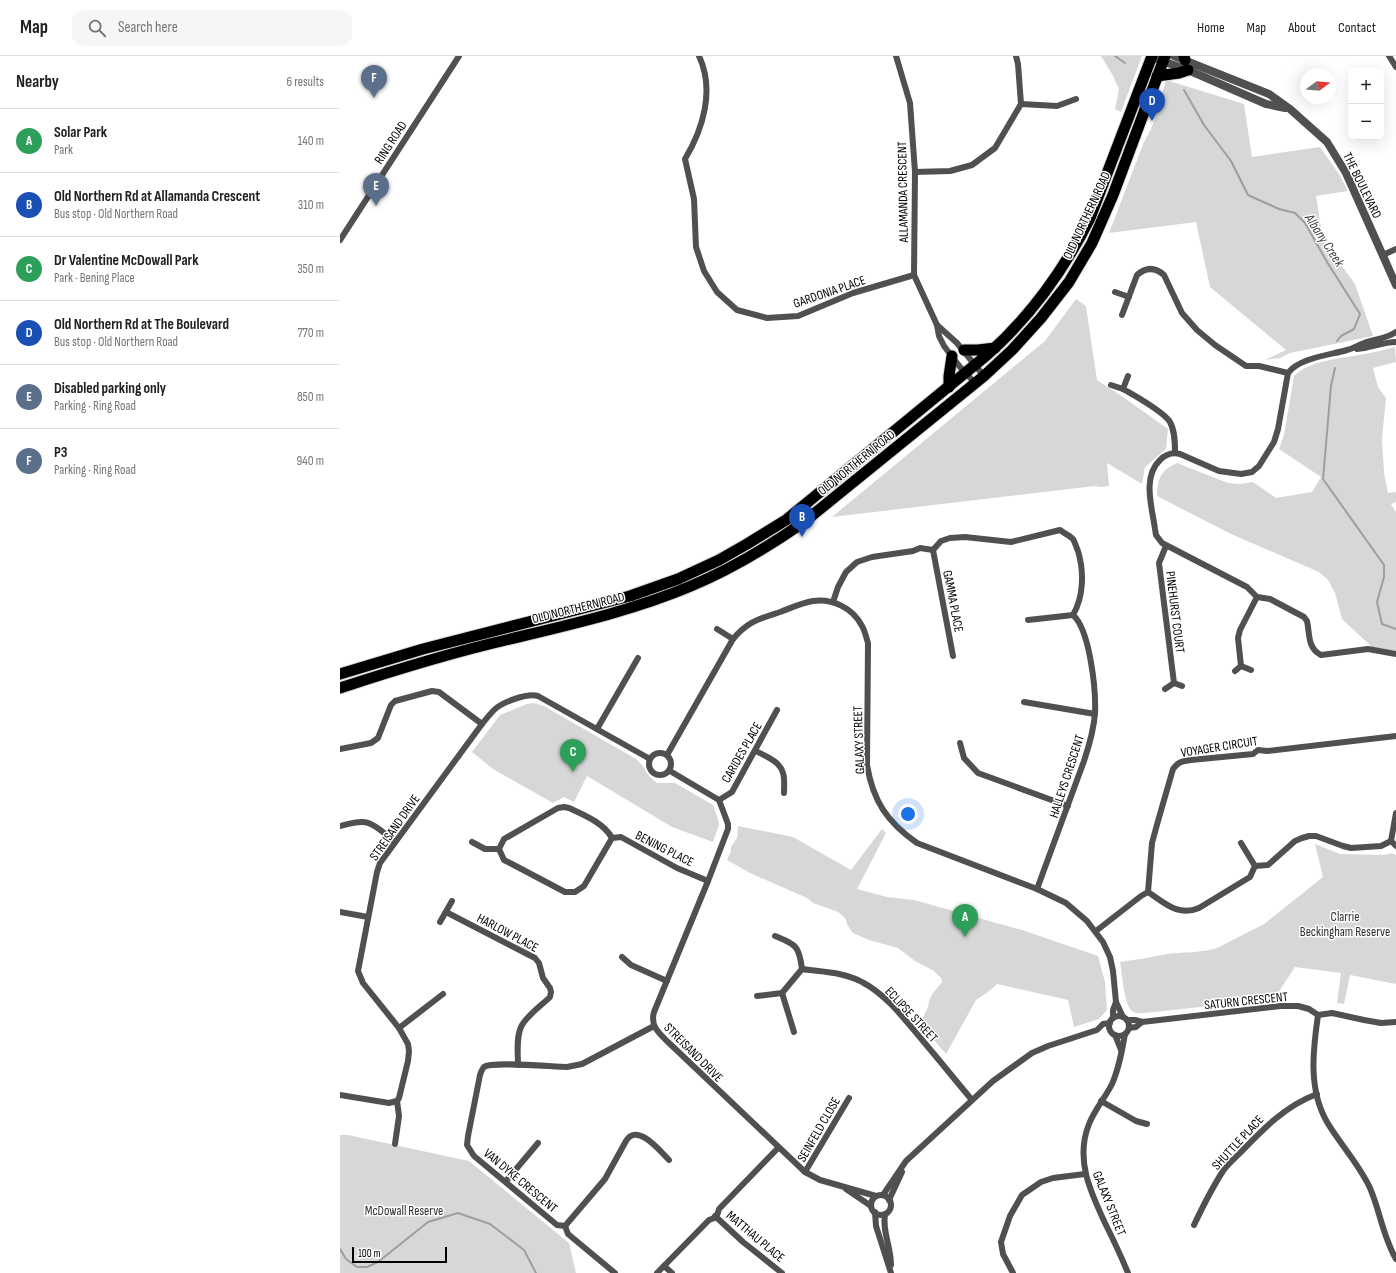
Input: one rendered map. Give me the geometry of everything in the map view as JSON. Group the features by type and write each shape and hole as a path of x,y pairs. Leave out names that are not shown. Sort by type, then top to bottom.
{"highway":[{"name":"OLD NORTHERN ROAD","path":"340,674 423,649 630,596 665,584 698,570 747,544 786,520 995,348 1020,323 1042,296 1078,242 1090,218 1152,56"},
{"name":"OLD NORTHERN ROAD","path":"340,688 433,659 640,606 691,587 712,577 764,549 804,522 984,376 1012,350 1055,302 1082,260 1095,236 1113,194 1164,58"},
{"path":"1157,76 1179,73 1186,62"},
{"path":"964,350 995,348"},
{"path":"949,387 948,376 952,356"}],"street":[{"name":"RING ROAD","path":"340,240 459,56"},
{"name":"GARDONIA PLACE","path":"699,56 704,67 706,95 704,119 695,143 686,160 694,199 696,247 704,271 717,292 737,310 767,318 798,316 824,304 854,293 914,275"},
{"name":"ALLAMANDA CRESCENT","path":"896,56 910,103 915,172 914,275 937,325 939,336 952,356 975,383"},
{"path":"915,172 950,171 972,165 995,148 1021,104 1016,56"},
{"name":"THE BOULEVARD","path":"1152,56 1186,62"},
{"name":"THE BOULEVARD","path":"1174,56 1269,94 1290,109 1327,142 1346,173 1396,285"},
{"path":"1389,56 1396,67"},
{"path":"1021,104 1057,106 1076,99"},
{"path":"1383,255 1396,250"},
{"path":"1122,315 1137,275 1142,270 1153,269 1159,271 1164,275 1182,313 1215,344 1246,366 1259,366 1288,373"},
{"path":"1115,292 1129,297"},
{"name":"ALLAMANDA CRESCENT","path":"937,325 948,333 964,350 984,376"},
{"path":"1349,350 1366,343 1389,337 1396,332"},
{"path":"1396,342 1349,350 1306,361 1292,368 1288,373 1278,429 1274,442 1259,466 1252,472 1241,474 1219,471 1176,453 1165,456 1159,461 1150,475 1149,484 1156,535 1159,540 1166,546 1247,587 1258,597 1270,599 1304,617 1307,621 1312,648 1321,655 1368,649 1396,654"},
{"path":"1123,389 1128,376"},
{"path":"1111,385 1123,389 1164,415 1170,422 1175,441 1176,453"},
{"path":"833,602 838,587 846,572 857,562 872,557 913,551 920,548 933,550 942,541 950,538 1011,542 1060,530 1074,540 1081,560 1081,590 1076,608 1073,615 1028,620"},
{"name":"PINEHURST COURT","path":"1166,546 1159,563 1174,683"},
{"name":"GAMMA PLACE","path":"933,550 953,656"},
{"path":"1241,666 1238,638 1240,630 1258,597"},
{"name":"GALAXY STREET","path":"667,755 733,639 746,625 804,603 821,600 833,602 847,608 862,626 868,643 867,765 874,794 885,813 900,831 917,843 1037,890 1066,903 1096,931 1104,942 1110,957 1113,971 1116,1002 1125,1018"},
{"name":"HALLEYS CRESCENT","path":"1037,890 1084,761 1095,714 1095,690 1087,640 1077,619 1073,615"},
{"path":"717,629 733,639"},
{"path":"597,729 638,658"},
{"path":"1241,666 1251,670"},
{"path":"1235,671 1241,666"},
{"path":"1165,689 1174,683 1182,686"},
{"path":"340,749 375,741 378,738 391,705 395,701 432,691 438,692 482,724"},
{"name":"STREISAND DRIVE","path":"397,1101 401,1093 409,1051 406,1039 363,983 360,977 358,965 380,863 482,724 495,709 501,705 526,695 534,694 548,700 650,759"},
{"path":"1024,702 1095,714"},
{"name":"CARIDES PLACE","path":"719,800 732,792 756,751 777,710"},
{"name":"VOYAGER CIRCUIT","path":"1148,892 1152,844 1173,769 1177,764 1182,761 1253,754 1258,750 1266,751 1396,736"},
{"path":"960,743 964,758 978,773 1068,806"},
{"path":"756,751 780,766 783,773 784,793"},
{"path":"662,753 667,755 672,764 670,770 663,775 655,774 650,768 650,759 662,753"},
{"path":"670,770 719,800"},
{"name":"STREISAND DRIVE","path":"719,800 728,824 728,829 653,1017 656,1031 805,1172 820,1180 841,1187 880,1196"},
{"path":"564,807 569,808 599,824 608,831 612,838 584,886 575,892 565,892 504,860 499,849 504,839 512,833 558,808 564,807"},
{"path":"1255,866 1268,865 1295,842 1309,836 1316,836 1351,848 1394,844 1396,813"},
{"path":"340,826 362,822 367,823 374,826 395,842"},
{"name":"BENING PLACE","path":"612,838 620,837 677,868 708,881"},
{"path":"472,842 485,849 499,849"},
{"path":"1241,843 1255,866"},
{"path":"1096,931 1140,896 1148,892 1165,904 1180,911 1190,911 1199,908 1250,877 1255,866"},
{"path":"440,922 452,901"},
{"path":"340,912 368,917"},
{"name":"HARLOW PLACE","path":"446,912 537,960 542,975 552,992 550,997 524,1022 520,1028 518,1065"},
{"path":"757,996 782,993 802,969 799,952 796,946 775,936"},
{"path":"622,957 630,965 667,981"},
{"name":"ECLIPSE STREET","path":"802,969 844,975 862,982 877,992 891,1004 972,1100"},
{"path":"782,993 794,1032"},
{"path":"399,1028 443,994"},
{"name":"GALAXY STREET","path":"1111,1020 1116,1002"},
{"name":"SATURN CRESCENT","path":"1125,1018 1142,1022 1281,1006 1298,1006 1309,1009 1318,1015 1332,1013 1381,1023 1396,1022"},
{"path":"1318,1015 1313,1059 1314,1079 1317,1094 1327,1121 1363,1174 1370,1188 1388,1242 1396,1259"},
{"path":"892,1273 876,1226 875,1212 871,1206 872,1200 880,1196 906,1161 993,1081 1032,1053 1048,1046 1097,1030 1118,1016 1125,1018 1127,1031 1120,1036 1097,1030"},
{"path":"1111,1020 1113,1033 1121,1050"},
{"name":"SATURN CRESCENT","path":"1127,1031 1136,1027 1142,1022"},
{"name":"VAN DYKE CRESCENT","path":"615,1273 568,1234 566,1226 557,1225 506,1181 474,1156 468,1148 467,1140 480,1075 483,1068 490,1065 567,1067 582,1064 654,1026"},
{"name":"GALAXY STREET","path":"1127,1031 1121,1050 1120,1062 1111,1084 1088,1126 1083,1147 1083,1159 1085,1174 1096,1205 1128,1273"},
{"name":"SHUTTLE PLACE","path":"1194,1225 1224,1169 1274,1119 1306,1098 1317,1094"},
{"path":"340,1095 389,1104 397,1101 399,1116 395,1144"},
{"name":"SEINFELD CLOSE","path":"805,1172 849,1098"},
{"path":"1101,1101 1136,1121 1147,1124"},
{"path":"566,1226 605,1179 630,1136 637,1134 644,1137 669,1160"},
{"path":"506,1181 538,1143"},
{"path":"657,1273 709,1220 713,1219 719,1213 719,1209 778,1148"},
{"path":"892,1273 889,1245 884,1226 885,1214 890,1209 891,1206 889,1200 906,1161"},
{"path":"1013,1273 1003,1254 1001,1242 1010,1216 1022,1195 1041,1182 1053,1178 1085,1174"},
{"name":"STREISAND DRIVE","path":"841,1187 871,1206"},
{"path":"880,1196 889,1200"},
{"path":"875,1212 878,1214 885,1214"},
{"name":"MATTHAU PLACE","path":"715,1216 742,1242 782,1273"},
{"path":"664,1266 672,1273"}],"green space":[{"path":"1101,56 1142,56 1121,112 1115,109 1119,89"},
{"path":"1166,80 1244,104 1252,157 1320,147 1339,174 1348,191 1316,196 1323,240 1355,284 1373,336 1290,353 1280,358 1265,360 1286,350 1210,287 1196,222 1109,233 1144,142 1156,116"},
{"path":"1076,299 1086,306 1097,380 1168,429 1166,449 1145,467 1142,484 1107,463 1109,486 1095,486 832,517 1045,341"},
{"path":"1395,347 1396,362 1373,368 1378,387 1386,398 1382,439 1384,473 1388,493 1396,492 1396,502 1391,504 1396,512 1396,651 1372,647 1342,619 1335,593 1328,580 1319,572 1231,534 1157,496 1159,480 1163,472 1177,463 1228,483 1240,484 1253,482 1276,498 1312,492 1321,477 1279,449 1284,435 1294,376 1309,366 1327,360"},
{"path":"534,703 544,706 636,759 649,776 657,783 675,783 713,805 719,825 713,842 672,827 587,776 574,802 564,797 553,803 493,769 472,752 500,715 527,704"},
{"path":"738,826 793,837 851,870 882,829 886,833 857,889 887,897 914,900 1022,930 1098,956 1105,982 1107,1010 1099,1019 1074,1027 1068,1000 997,984 976,1000 946,1054 920,1024 933,993 942,982 941,978 934,971 915,961 898,948 869,940 853,933 845,918 838,912 813,903 807,898 750,873 727,860 731,847 737,838"},
{"name":"Clarrie Beckingham Reserve","path":"1315,844 1340,854 1384,855 1392,853 1396,855 1396,984 1350,975 1344,1004 1337,1003 1341,973 1295,967 1274,999 1143,1013 1134,1012 1129,1008 1125,996 1120,962 1167,954 1211,950 1264,924 1323,877"},
{"name":"McDowall Reserve","path":"340,1135 348,1135 469,1161 569,1243 576,1273 340,1273"}],"waterway":[{"name":"Albany Creek","path":"1115,56 1125,63"},
{"name":"Albany Creek","path":"1184,90 1204,125 1231,161 1248,195 1279,209 1295,213 1305,223 1327,262 1360,314 1354,329 1341,336 1337,341"},
{"name":"Albany Creek","path":"1335,368 1331,386 1323,479 1384,565 1384,577 1377,602 1382,624 1396,629"},
{"path":"340,1249 346,1259 357,1267 367,1267 378,1262 428,1222 458,1213 490,1224 524,1250 536,1273"}],"place":[{"name":"P3","path":"374,98"},
{"name":"Old Northern Rd at The Boulevard","path":"1152,121"},
{"name":"Disabled parking only","path":"376,206"},
{"name":"Old Northern Rd at Allamanda Crescent","path":"802,537"},
{"name":"Dr Valentine McDowall Park","path":"573,772"},
{"name":"Solar Park","path":"965,937"}]}
